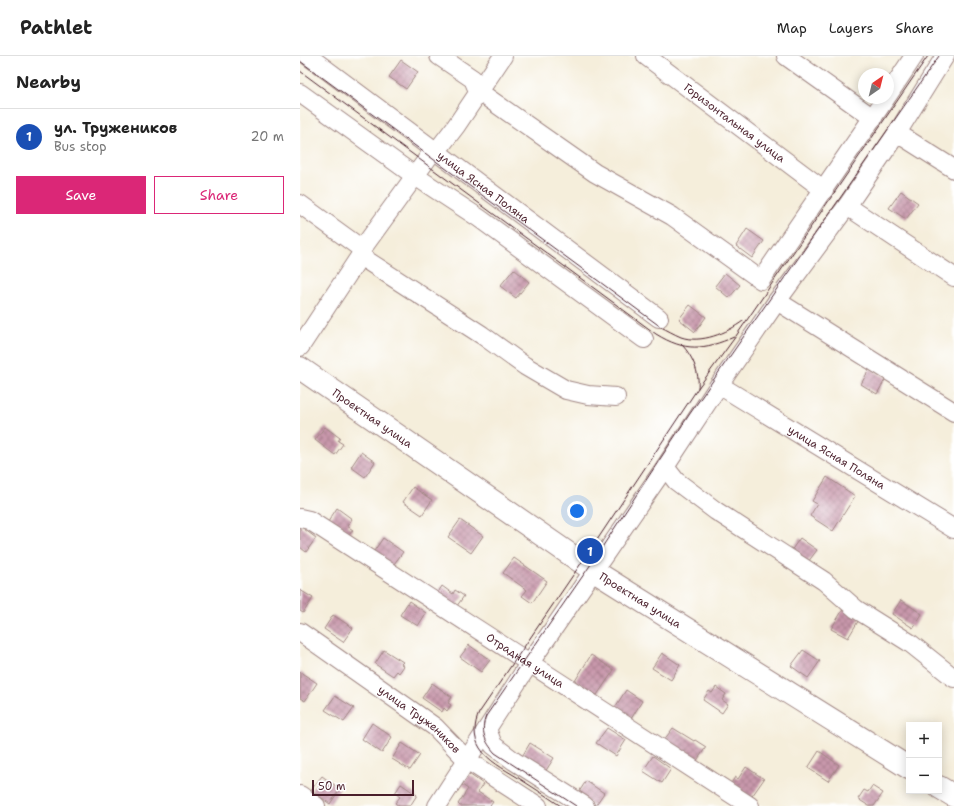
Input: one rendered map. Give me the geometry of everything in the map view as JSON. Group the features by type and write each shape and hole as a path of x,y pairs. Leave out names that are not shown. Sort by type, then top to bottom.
{"main road":[{"name":"Проектная улица","path":"300,368 594,570 906,766"},
{"path":"942,789 954,796"}],"street":[{"name":"улица Ясная Поляна","path":"308,56 659,318"},
{"path":"439,56 473,79 478,91 595,173 672,216 762,280 882,104"},
{"path":"300,347 361,252 430,156 436,152 456,126 478,91 503,56"},
{"name":"Горизонтальная улица","path":"646,56 824,190"},
{"path":"786,56 873,118"},
{"path":"894,86 914,56"},
{"path":"436,806 530,664 665,467 719,385 777,301 847,206 897,133 945,56"},
{"path":"300,93 415,176 479,218 644,339"},
{"path":"897,133 954,169"},
{"path":"300,204 361,252 525,366 566,390 588,395 616,397"},
{"path":"847,206 954,277"},
{"path":"777,301 954,412"},
{"name":"улица Ясная Поляна","path":"719,385 954,529"},
{"path":"665,467 676,481 716,511 824,581 856,609 910,643 954,678"},
{"name":"Отрадная улица","path":"300,518 309,520 750,806"},
{"name":"улица Тружеников","path":"300,632 435,727 467,760 538,806"},
{"path":"487,728 494,745 514,761 586,806"},
{"path":"300,795 316,806"}],"building":[{"path":"401,60 418,72 406,89 389,77"},
{"path":"901,191 918,203 906,219 889,208"},
{"path":"747,229 764,241 752,258 736,246"},
{"path":"514,269 529,282 516,298 500,286"},
{"path":"725,273 740,285 729,298 715,286"},
{"path":"690,305 706,317 695,332 679,319"},
{"path":"870,368 886,378 877,394 861,384"},
{"path":"325,427 340,438 338,441 343,444 335,455 315,440"},
{"path":"361,452 375,462 365,477 351,467"},
{"path":"827,477 855,496 833,531 810,516 817,504 812,501"},
{"path":"413,487 432,500 422,515 403,502"},
{"path":"337,508 352,519 347,526 353,530 346,539 326,525"},
{"path":"460,520 483,536 471,553 448,537"},
{"path":"300,526 316,538 306,552 300,547"},
{"path":"383,538 403,552 391,568 372,554"},
{"path":"800,538 817,550 805,566 788,555"},
{"path":"514,558 547,581 532,603 522,596 527,590 503,573"},
{"path":"442,586 453,594 455,590 464,596 454,610 435,597"},
{"path":"300,590 313,598 303,613 300,611"},
{"path":"901,600 922,614 913,628 892,614"},
{"path":"409,601 426,613 418,626 400,615"},
{"path":"844,608 860,618 848,638 831,629"},
{"path":"333,615 353,628 343,642 324,629"},
{"path":"469,645 490,660 481,672 460,657"},
{"path":"384,650 403,662 401,664 404,666 399,673 397,671 393,676 375,664"},
{"path":"803,650 820,661 808,678 791,666"},
{"path":"662,653 680,665 671,680 652,668"},
{"path":"591,655 614,670 597,695 575,681"},
{"path":"300,672 317,683 305,701 300,698"},
{"path":"432,683 452,697 448,703 451,705 447,711 444,708 442,712 422,698"},
{"path":"716,687 726,694 722,700 728,704 722,713 703,700 709,691 712,693"},
{"path":"626,690 642,701 631,719 614,709"},
{"path":"335,696 354,708 344,722 325,710"},
{"path":"372,723 392,737 382,753 362,739"},
{"path":"607,728 626,740 616,756 596,743"},
{"path":"673,728 706,747 694,765 664,740"},
{"path":"402,743 420,755 410,770 392,759"},
{"path":"530,743 554,758 543,775 520,760"},
{"path":"819,751 839,765 828,781 808,768"},
{"path":"653,756 671,769 662,783 643,771"},
{"path":"746,767 764,779 750,799 730,785 735,777 738,779"},
{"path":"469,774 483,784 478,792 493,802 490,806 460,806 458,804 468,789 462,785"},
{"path":"322,776 340,789 330,804 311,790"},
{"path":"586,781 604,793 595,806 577,795"},
{"path":"401,784 417,795 410,806 399,806 395,803 400,797 395,793"},
{"path":"872,786 883,793 874,806 869,806 858,799 864,790 868,792"}],"tram line":[{"path":"561,806 497,764 483,753 475,735 475,726 479,713 698,388 736,336 928,56"},
{"path":"576,806 495,753 484,736 483,727 486,716 589,567 689,415 939,56"},
{"path":"300,61 661,327 681,337 697,339 722,333 743,321"},
{"path":"300,71 656,334 676,344 695,347 713,345 734,337"},
{"path":"680,343 694,364 698,376 698,388"}],"place":[{"name":"ул. Тружеников","path":"590,551"}]}
